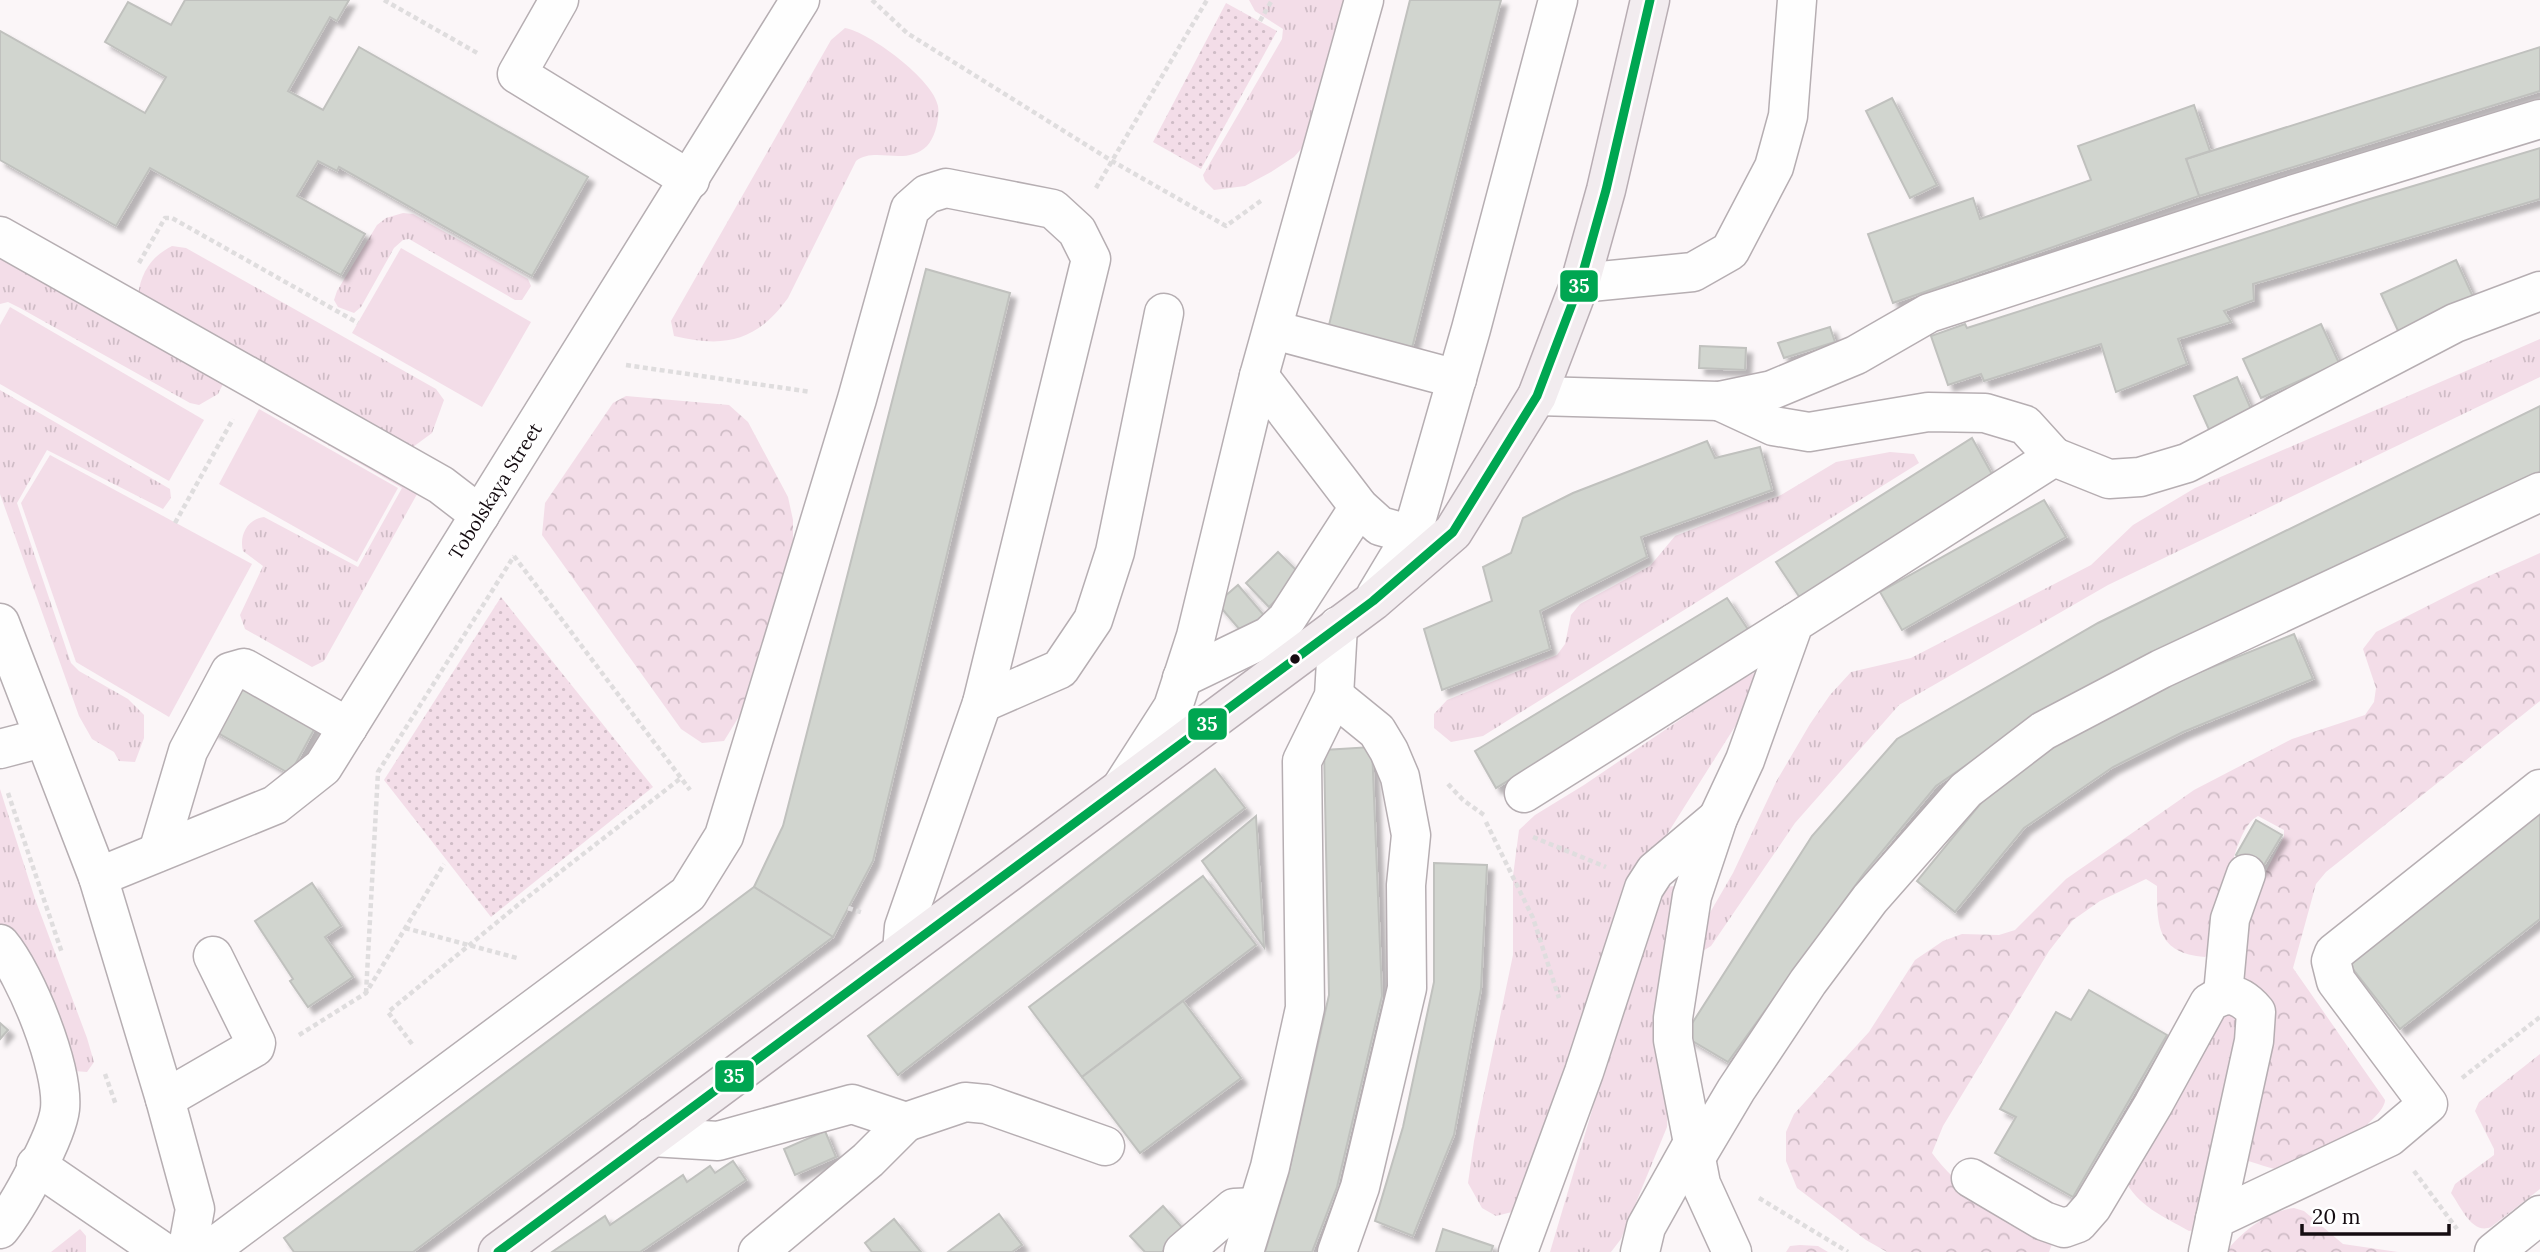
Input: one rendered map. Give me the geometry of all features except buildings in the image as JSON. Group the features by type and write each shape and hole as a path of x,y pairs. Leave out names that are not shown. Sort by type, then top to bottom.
{"main road":[{"path":"498,1252 1373,601 1453,532 1537,396 1580,283 1650,0"}],"street":[{"path":"559,0 517,74 690,180"},
{"name":"Tobolskaya Street","path":"98,877 289,797 323,767 800,0"},
{"path":"1122,787 1173,707 1196,636 1259,376 1275,330 1364,0"},
{"path":"1373,601 1412,535 1457,379 1558,0"},
{"path":"1580,283 1693,272 1730,251 1774,167 1784,129 1797,0"},
{"path":"1537,396 1720,401 1772,390 1856,355 1929,313 2285,197 2540,119"},
{"path":"208,1252 688,894 724,836 857,399 910,209 927,194 946,188 1053,209 1077,231 1091,259 982,703 904,927 902,951"},
{"path":"0,236 441,485 480,515"},
{"path":"1720,401 1773,426 1809,432 1928,412 1986,413 2025,425 2054,457 2109,478 2140,477 2188,463 2455,323 2540,291"},
{"path":"982,703 1060,669 1093,620 1115,552 1164,313"},
{"path":"1275,330 1457,379"},
{"path":"1259,376 1359,508 1380,526 1412,535"},
{"path":"1524,793 2054,457"},
{"path":"1640,1252 1646,1227 1808,982 1870,900 1966,790 2043,731 2161,669 2342,587 2540,492"},
{"path":"1182,678 1269,636 1286,620 1359,508"},
{"path":"0,623 42,738 98,877 165,1099 195,1209 187,1252"},
{"path":"1732,1252 1701,1184 1673,1040 1673,1018 1692,896 1718,818 1745,760 1794,623"},
{"path":"1244,1252 1270,1167 1305,1008 1302,761 1334,696 1338,626"},
{"path":"158,852 188,751 230,672 244,668 348,727"},
{"path":"1334,696 1377,732 1389,751 1400,777 1411,835 1406,885 1407,988 1390,1073 1360,1187 1337,1252"},
{"path":"0,749 42,738"},
{"path":"2211,1235 2389,1137 2428,1104 2336,981 2331,961 2334,953 2540,789"},
{"path":"1518,1252 1584,1072 1644,888 1654,871 1718,818"},
{"path":"2223,994 2230,919 2246,874"},
{"path":"0,944 35,1007 53,1061 60,1106 56,1131 0,1228"},
{"path":"165,1099 254,1047 257,1038 213,956"},
{"path":"1970,1178 2044,1221 2064,1228 2078,1223 2092,1207 2209,1003 2223,994 2235,995 2247,1002 2256,1012 2255,1041 2211,1235"},
{"path":"758,1252 868,1160 906,1122 965,1102 986,1104 1105,1146"},
{"path":"652,1137 718,1140 852,1104 906,1122"},
{"path":"36,1166 163,1252"},
{"path":"1183,1252 1234,1208 1257,1207"},
{"path":"2494,1252 2540,1215"}],"path":[{"path":"384,0 433,29"},
{"path":"872,0 907,33 1112,161 1226,226"},
{"path":"1053,209 1076,204 1091,195 1208,0"},
{"path":"1260,21 1272,0"},
{"path":"118,302 159,225 165,219 172,218 358,323"},
{"path":"579,358 857,399"},
{"path":"175,523 239,409"},
{"path":"438,1079 388,1012 681,778 514,556 480,515"},
{"path":"366,993 378,772 514,556"},
{"path":"1483,814 1524,793"},
{"path":"1463,800 1494,819"},
{"path":"1483,814 1534,918 1563,1007"},
{"path":"1528,835 1611,869"},
{"path":"254,1047 307,1033 366,993 444,864"},
{"path":"405,928 517,958"},
{"path":"2428,1104 2540,1017"},
{"path":"2389,1137 2459,1231"},
{"path":"1754,1194 1848,1252"}],"green space":[{"path":"1249,0 1349,0 1310,139 1294,157 1245,186 1214,190 1203,175 1282,39 1283,29 1255,11"},
{"path":"1226,3 1277,31 1201,169 1153,142"},
{"path":"845,28 856,31 884,48 925,83 938,106 938,122 932,138 927,146 910,155 872,155 856,161 788,298 764,324 751,333 724,341 692,340 674,336 671,321 831,40"},
{"path":"403,213 413,214 528,279 531,286 522,300 515,300 409,239 403,240 394,248 361,307 354,313 338,307 334,300 337,291 377,225 386,218"},
{"path":"0,245 225,380 218,394 199,405 190,403 20,308 8,302 0,304"},
{"path":"172,246 186,248 436,389 444,400 432,433 413,447 138,295 149,266"},
{"path":"401,248 531,322 482,407 352,333"},
{"path":"10,307 204,420 169,481 0,384 0,325"},
{"path":"2540,339 2540,377 2108,585 1899,705 1795,823 1711,946 1696,955 1697,935 1733,873 1776,782 1810,724 1830,695 1851,672 1911,658 2091,565 2133,525 2195,488"},
{"path":"0,390 170,489 171,498 163,509 47,450 17,503 71,663 79,671 128,699 144,715 144,738 135,762 119,761 114,752 92,739 79,716 0,494"},
{"path":"626,396 729,405 748,422 788,497 793,520 793,549 743,710 724,741 702,743 681,729 542,535 545,503 613,403"},
{"path":"263,404 421,487 324,661 312,667 245,629 240,615 263,566 243,551 243,534 253,521 264,517 358,567 402,488 264,408"},
{"path":"259,409 398,488 357,562 219,484"},
{"path":"1890,452 1914,454 1919,463 1483,736 1451,742 1434,728 1434,714 1447,700 1557,655 1565,644 1571,615 1580,604 1650,566 1675,536 1781,495 1836,462"},
{"path":"50,455 252,564 169,717 76,662 21,503"},
{"path":"2540,553 2540,701 2326,872 2316,884 2293,968 2385,1100 2382,1109 2373,1119 2345,1142 2300,1167 2284,1170 2241,1159 2267,1040 2235,985 2239,922 2284,837 2284,830 2258,816 2249,824 2234,856 2216,948 2205,957 2177,950 2169,943 2160,925 2157,886 2146,879 2100,901 2073,920 2049,951 1943,1126 1932,1153 1944,1168 1972,1193 2052,1244 2049,1252 1887,1252 1866,1240 1797,1188 1786,1161 1786,1132 1794,1114 1869,1032 1915,960 1943,941 1962,934 1999,935 2015,930 2066,879 2194,790 2292,739 2365,715 2374,702 2376,688 2363,649 2376,632"},
{"path":"501,597 653,787 491,917 384,780"},
{"path":"1756,672 1763,679 1758,690 1649,863 1533,1192 1512,1212 1496,1216 1482,1208 1468,1183 1474,1141 1513,955 1513,876 1519,830 1535,815 1737,681"},
{"path":"0,789 35,899 87,1038 94,1062 87,1072 74,1071 0,929"},
{"path":"1676,886 1667,1127 1621,1239 1611,1252 1550,1252 1640,949 1664,887"},
{"path":"2223,1010 2245,1018 2197,1230 2189,1231 2143,1203 2124,1178"},
{"path":"2540,1054 2540,1189 2491,1227 2478,1227 2468,1218 2451,1193 2455,1184 2494,1155 2494,1149 2475,1111 2479,1102"},
{"path":"2294,1208 2304,1211 2343,1244 2398,1252 2226,1252 2239,1237 2265,1218"},
{"path":"80,1229 86,1236 86,1252 51,1252"},
{"path":"1790,1246 1818,1246 1828,1252 1786,1252"}],"transit line":[{"name":"35","path":"498,1252 1373,601 1453,532 1537,396 1580,283 1606,190 1650,0"}]}
